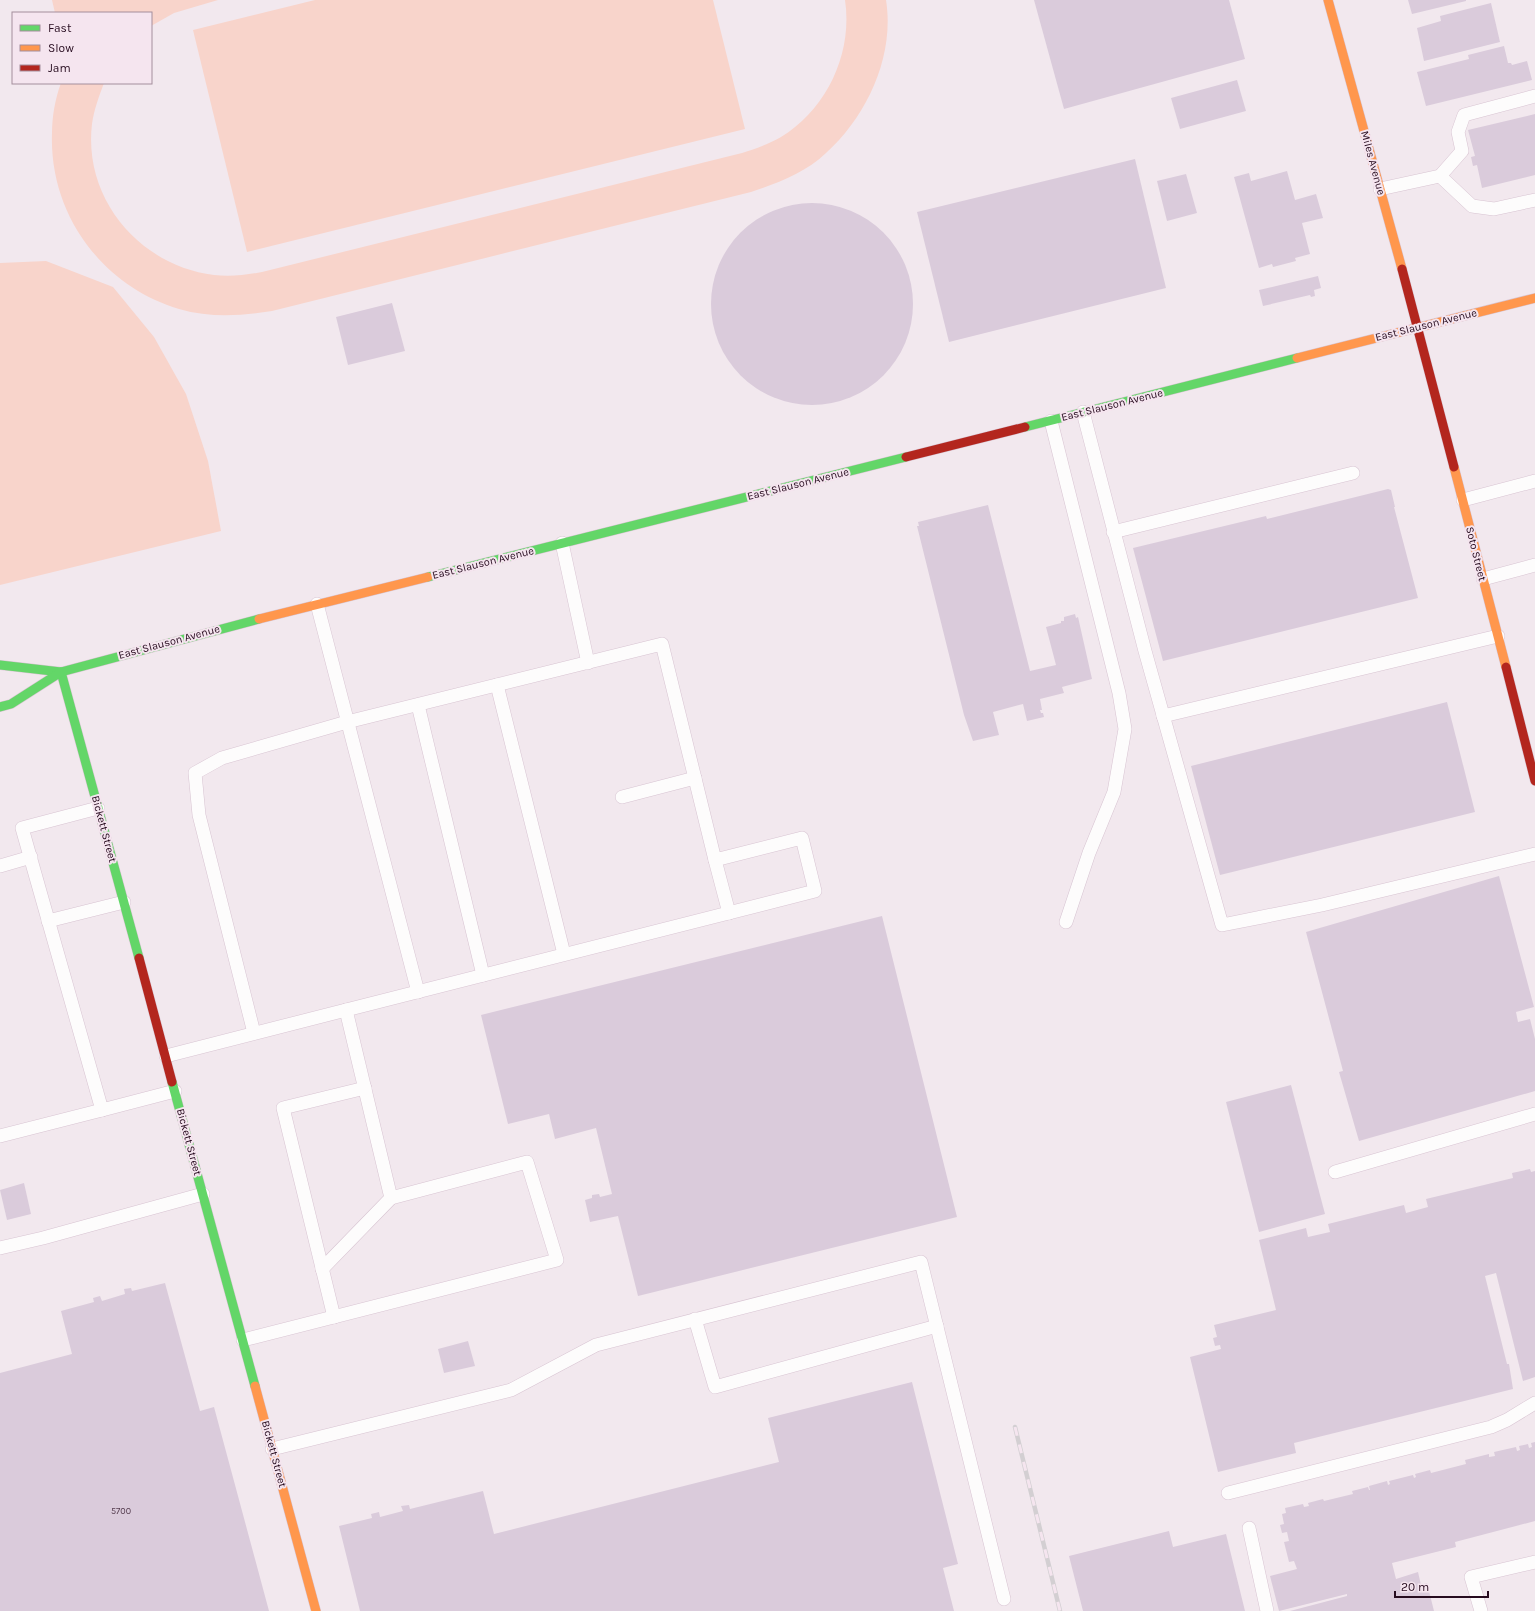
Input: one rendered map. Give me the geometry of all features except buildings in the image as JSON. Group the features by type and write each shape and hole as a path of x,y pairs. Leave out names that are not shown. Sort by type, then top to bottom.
{"main road":[{"name":"Miles Avenue","path":"1328,0 1418,327"},
{"name":"East Slauson Avenue","path":"0,707 11,704 61,672 227,627 1535,298"},
{"name":"Soto Street","path":"1418,327 1535,781"},
{"name":"East Slauson Avenue","path":"0,665 61,672"},
{"name":"Bickett Street","path":"61,672 316,1611"}],"lane":[{"path":"1380,189 1440,176 1462,151 1458,132 1464,115 1535,96"},
{"path":"1440,176 1472,206 1494,209 1535,200"},
{"path":"1082,412 1163,716 1222,925 1322,905 1535,854"},
{"path":"1050,421 1119,692 1125,729 1114,792 1089,853 1066,922"},
{"path":"1113,532 1353,473"},
{"path":"1463,500 1535,481"},
{"path":"562,543 588,663"},
{"path":"1483,578 1535,566"},
{"path":"317,604 418,992"},
{"path":"1163,716 1498,636"},
{"path":"254,1033 199,815 195,773 222,758 347,722 662,644 729,913"},
{"path":"497,685 564,954"},
{"path":"418,705 483,975"},
{"path":"622,797 695,778"},
{"path":"98,808 22,828 102,1110"},
{"path":"166,1056 815,891 802,838 715,860"},
{"path":"0,866 31,858"},
{"path":"48,921 124,902"},
{"path":"346,1010 391,1198"},
{"path":"334,1317 283,1108 365,1088"},
{"path":"0,1136 175,1091"},
{"path":"1335,1172 1535,1114"},
{"path":"243,1340 557,1260 527,1162 391,1198 322,1268"},
{"path":"0,1248 43,1238 203,1194"},
{"path":"272,1449 511,1390 596,1344 921,1262 1004,1599"},
{"path":"695,1319 715,1387 937,1326"},
{"path":"1228,1493 1491,1427 1535,1403"},
{"path":"1249,1528 1267,1611"},
{"path":"1481,1611 1472,1577 1535,1562"}],"shaded area":[{"path":"52,0 218,0 174,13 152,25 152,12 55,12"},
{"path":"315,0 713,0 745,129 247,252 193,30"},
{"path":"845,0 886,0 888,21 882,63 875,84 854,121 841,138 826,153 800,172 751,192 272,311 237,315 214,315 191,312 151,298 126,283 104,265 86,243 71,218 60,191 53,163 52,133 54,108 61,84 104,84 92,124 92,152 97,178 107,202 122,224 141,243 162,258 187,269 220,276 262,272 742,153 772,142 797,125 812,111 824,95 833,78 840,59 845,40"},
{"path":"46,261 113,287 154,337 186,394 208,461 221,531 0,585 0,263"}],"railway":[{"path":"1015,1427 1060,1611"}],"traffic: fast":[{"path":"1025,427 1297,358"},
{"path":"428,577 906,457"},
{"path":"0,707 11,704 61,672 259,619"},
{"path":"0,665 61,672"},
{"path":"61,672 139,958"},
{"path":"172,1082 255,1386"}],"traffic: slow":[{"path":"1328,0 1402,269"},
{"path":"1297,358 1535,298"},
{"path":"1454,467 1506,667"},
{"path":"259,619 428,577"},
{"path":"255,1386 316,1611"}],"traffic: jam":[{"path":"1402,269 1454,467"},
{"path":"906,457 1025,427"},
{"path":"1506,667 1535,781"},
{"path":"139,958 172,1082"}]}
